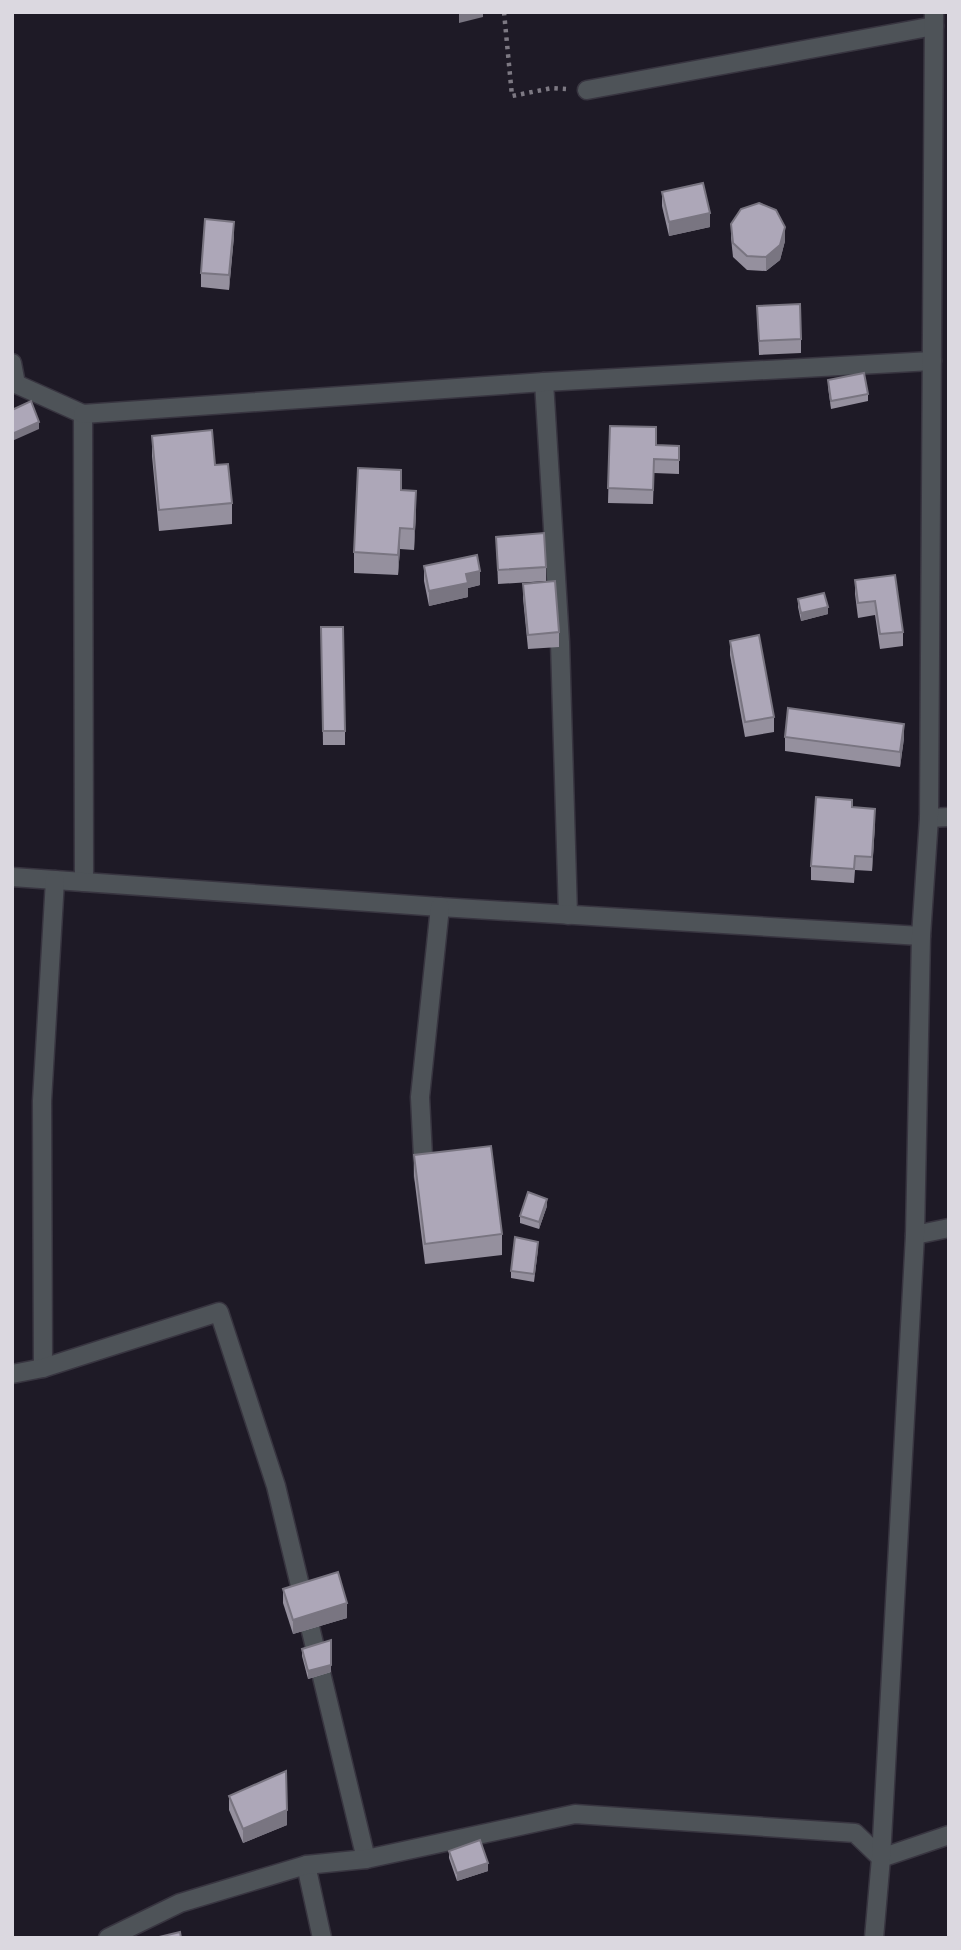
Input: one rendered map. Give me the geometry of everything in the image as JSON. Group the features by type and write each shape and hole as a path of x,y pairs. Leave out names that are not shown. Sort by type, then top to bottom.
{"street":[{"path":"587,90 934,19 929,818 921,936 915,1236 881,1858 874,1938"},
{"path":"12,363 16,384 83,414 544,382 932,361"},
{"path":"544,382 560,642 568,915"},
{"path":"83,414 84,882"},
{"path":"929,818 949,817"},
{"path":"12,877 440,907 921,936"},
{"path":"43,1368 42,1101 55,880"},
{"path":"424,1192 420,1097 440,907"},
{"path":"915,1236 949,1228"},
{"path":"12,1374 43,1368 219,1312 276,1486 366,1859"},
{"path":"108,1938 180,1903 306,1865 366,1859 575,1814 855,1833 881,1858"},
{"path":"881,1858 949,1835"},
{"path":"306,1865 321,1938"}],"path":[{"path":"504,12 512,96 552,88 587,90"}],"building":[{"path":"703,183 710,213 669,222 662,192"},
{"path":"759,203 776,210 785,227 780,245 766,257 747,256 733,243 731,224 741,209"},
{"path":"205,219 234,222 229,275 201,273"},
{"path":"800,304 801,339 759,341 757,306"},
{"path":"864,373 868,394 831,401 828,380"},
{"path":"31,401 39,422 12,434 12,410"},
{"path":"610,426 656,427 656,445 679,446 679,460 654,459 653,490 608,488"},
{"path":"212,430 215,465 228,464 232,503 159,510 152,436"},
{"path":"358,468 401,470 401,490 416,491 414,529 400,528 398,555 354,552"},
{"path":"544,533 546,567 498,570 496,537"},
{"path":"477,555 480,571 466,574 468,583 429,591 424,566"},
{"path":"895,575 903,632 880,634 875,601 858,603 855,580"},
{"path":"555,581 559,632 528,635 523,584"},
{"path":"824,593 828,607 801,613 798,599"},
{"path":"321,627 343,627 345,731 323,731"},
{"path":"759,635 774,717 745,722 730,641"},
{"path":"788,708 904,724 900,752 785,737"},
{"path":"816,797 852,800 852,807 875,809 872,857 855,856 854,869 811,866"},
{"path":"491,1146 502,1234 425,1244 414,1155"},
{"path":"528,1192 547,1199 539,1222 520,1216"},
{"path":"515,1237 538,1242 534,1274 511,1271"},
{"path":"338,1572 347,1603 293,1620 283,1589"},
{"path":"331,1640 331,1665 308,1671 302,1649"},
{"path":"286,1771 287,1810 243,1829 229,1796"},
{"path":"480,1840 488,1863 457,1873 449,1851"},
{"path":"180,1932 181,1938 155,1938"}]}
